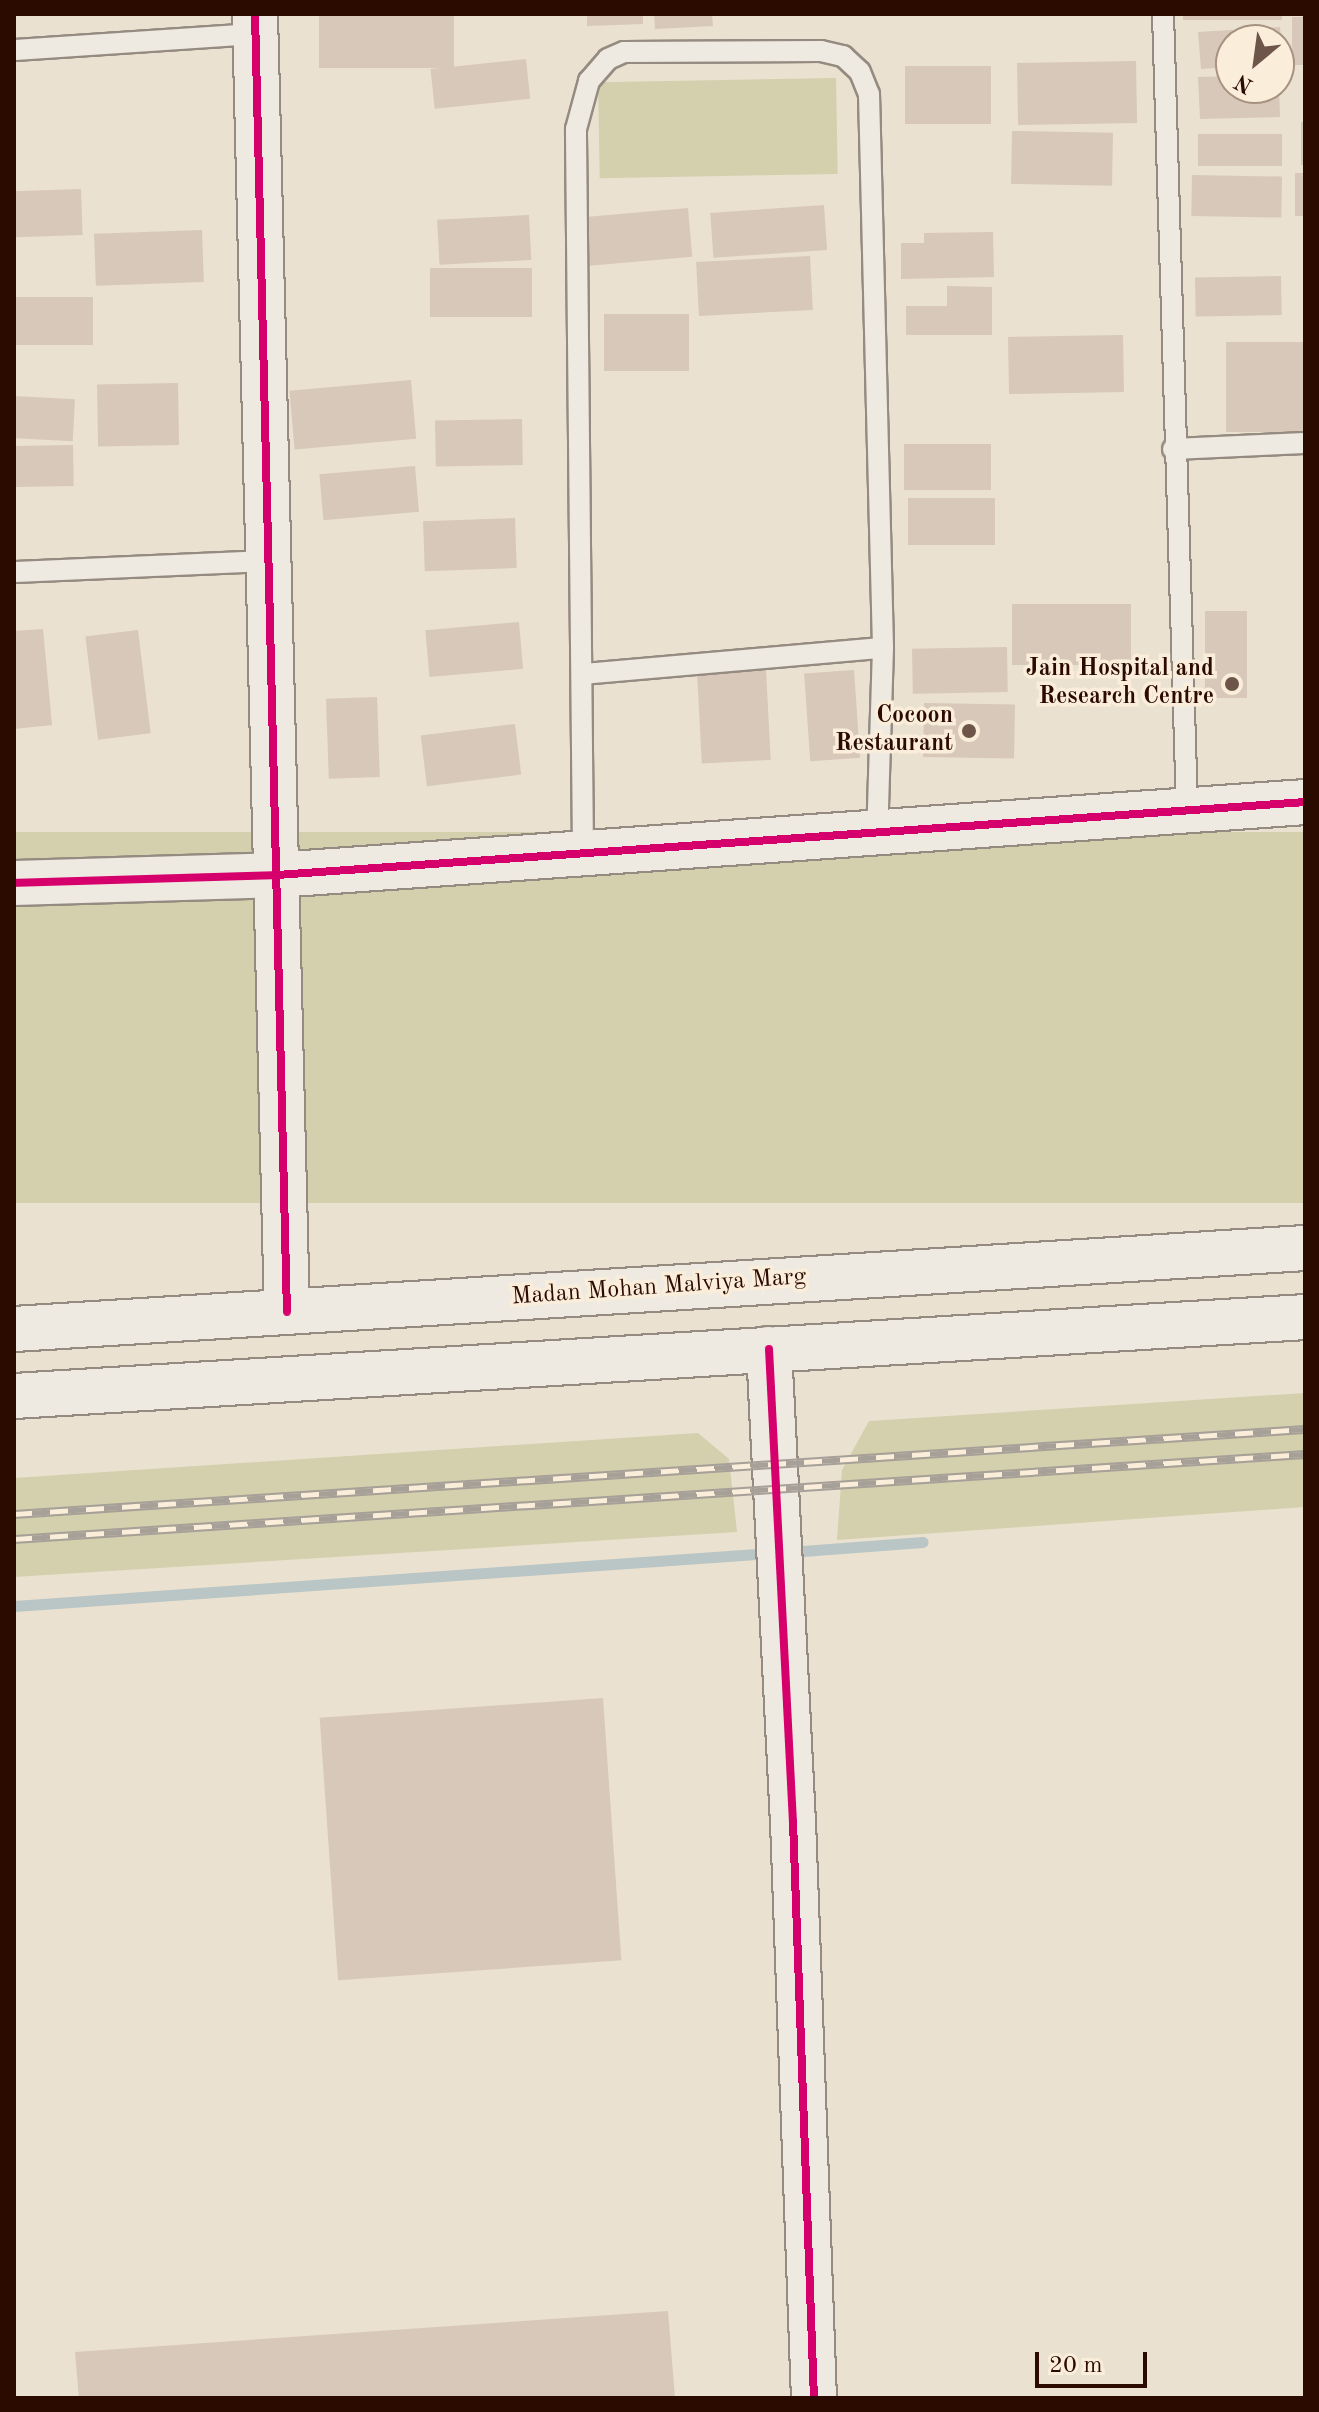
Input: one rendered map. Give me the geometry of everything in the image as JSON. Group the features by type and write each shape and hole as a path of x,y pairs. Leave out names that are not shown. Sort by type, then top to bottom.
{"street":[{"path":"255,24 287,1312"},
{"path":"14,883 277,875 583,851 877,836 1187,808 1305,802"},
{"name":"Madan Mohan Malviya Marg","path":"14,1329 1305,1248"},
{"path":"14,1396 1305,1317"},
{"path":"769,1349 814,2398"}],"lane":[{"path":"1163,14 1173,449 1187,808"},
{"path":"14,50 255,24"},
{"path":"583,851 576,129 589,81 608,59 624,52 821,51 843,56 860,72 869,94 883,648 877,836"},
{"path":"1173,449 1305,443"},
{"path":"14,572 269,561"},
{"path":"583,674 883,648"}],"shaded area":[{"path":"836,78 838,174 600,178 598,82"},
{"path":"14,832 1305,832 1305,1203 14,1203"},
{"path":"1305,1393 1305,1507 837,1540 842,1470 869,1421"},
{"path":"698,1433 729,1459 737,1532 14,1577 14,1478"}],"building":[{"path":"319,14 454,14 454,68 319,68"},
{"path":"587,14 643,14 643,24 587,26"},
{"path":"654,14 712,14 713,26 655,29"},
{"path":"1183,14 1282,14 1282,20 1183,20"},
{"path":"1292,17 1305,17 1305,65 1295,65 1295,24 1292,24"},
{"path":"1215,31 1215,68 1201,69 1198,32"},
{"path":"526,59 530,99 435,109 431,69"},
{"path":"1136,61 1137,123 1018,125 1017,63"},
{"path":"905,66 991,66 991,124 905,124"},
{"path":"1215,76 1215,104 1280,104 1280,117 1200,119 1198,77"},
{"path":"1301,122 1305,122 1305,165 1301,165"},
{"path":"1012,131 1113,133 1112,186 1011,184"},
{"path":"1198,134 1282,134 1282,166 1198,166"},
{"path":"1295,173 1305,173 1305,216 1295,216"},
{"path":"1192,175 1282,177 1281,218 1191,216"},
{"path":"81,189 83,235 16,237 14,191"},
{"path":"824,205 827,250 713,258 710,213"},
{"path":"688,208 692,257 590,266 585,217"},
{"path":"529,215 531,260 439,265 437,220"},
{"path":"202,230 204,282 96,286 94,234"},
{"path":"993,232 994,277 901,279 901,243 924,243 924,233"},
{"path":"810,256 813,310 699,316 696,262"},
{"path":"430,268 532,268 532,317 430,317"},
{"path":"1281,276 1282,315 1196,316 1195,278"},
{"path":"947,286 992,287 992,335 906,335 906,306 947,306"},
{"path":"14,297 93,297 93,345 14,345"},
{"path":"604,314 689,314 689,371 604,371"},
{"path":"1123,335 1124,392 1009,394 1008,337"},
{"path":"1226,342 1305,342 1305,432 1226,432"},
{"path":"411,380 416,439 295,449 289,391"},
{"path":"178,383 179,445 98,446 97,384"},
{"path":"14,396 75,399 73,441 14,438"},
{"path":"522,419 523,465 436,467 435,421"},
{"path":"904,444 991,444 991,490 904,490"},
{"path":"73,445 74,486 15,487 14,446"},
{"path":"415,466 419,512 323,520 319,474"},
{"path":"908,498 995,498 995,545 908,545"},
{"path":"515,518 517,568 425,571 423,521"},
{"path":"1012,604 1131,604 1131,665 1012,665"},
{"path":"1205,611 1247,611 1247,698 1205,698"},
{"path":"519,622 523,669 429,677 425,630"},
{"path":"43,629 52,725 14,729 14,631"},
{"path":"138,630 151,733 98,740 85,636"},
{"path":"1007,647 1008,692 913,694 912,649"},
{"path":"766,670 771,760 702,763 697,674"},
{"path":"854,670 860,758 810,761 804,673"},
{"path":"377,697 380,777 329,779 326,699"},
{"name":"Cocoon Restaurant","path":"924,703 1015,705 1014,759 923,757"},
{"path":"515,724 521,775 427,786 421,736"},
{"path":"603,1698 621,1960 338,1980 320,1718"},
{"path":"668,2311 675,2398 79,2398 75,2352"}],"waterway":[{"path":"789,1552 923,1542"},
{"path":"14,1606 772,1553"}],"railway":[{"path":"14,1514 1305,1429"},
{"path":"14,1539 1305,1454"}],"cycle path":[{"path":"255,14 287,1312"},
{"path":"14,883 277,875 1305,802"},
{"path":"769,1349 793,1821 814,2398"}],"place":[{"name":"Jain Hospital and Research Centre","path":"1232,684"},
{"name":"Cocoon Restaurant","path":"969,731"}]}
